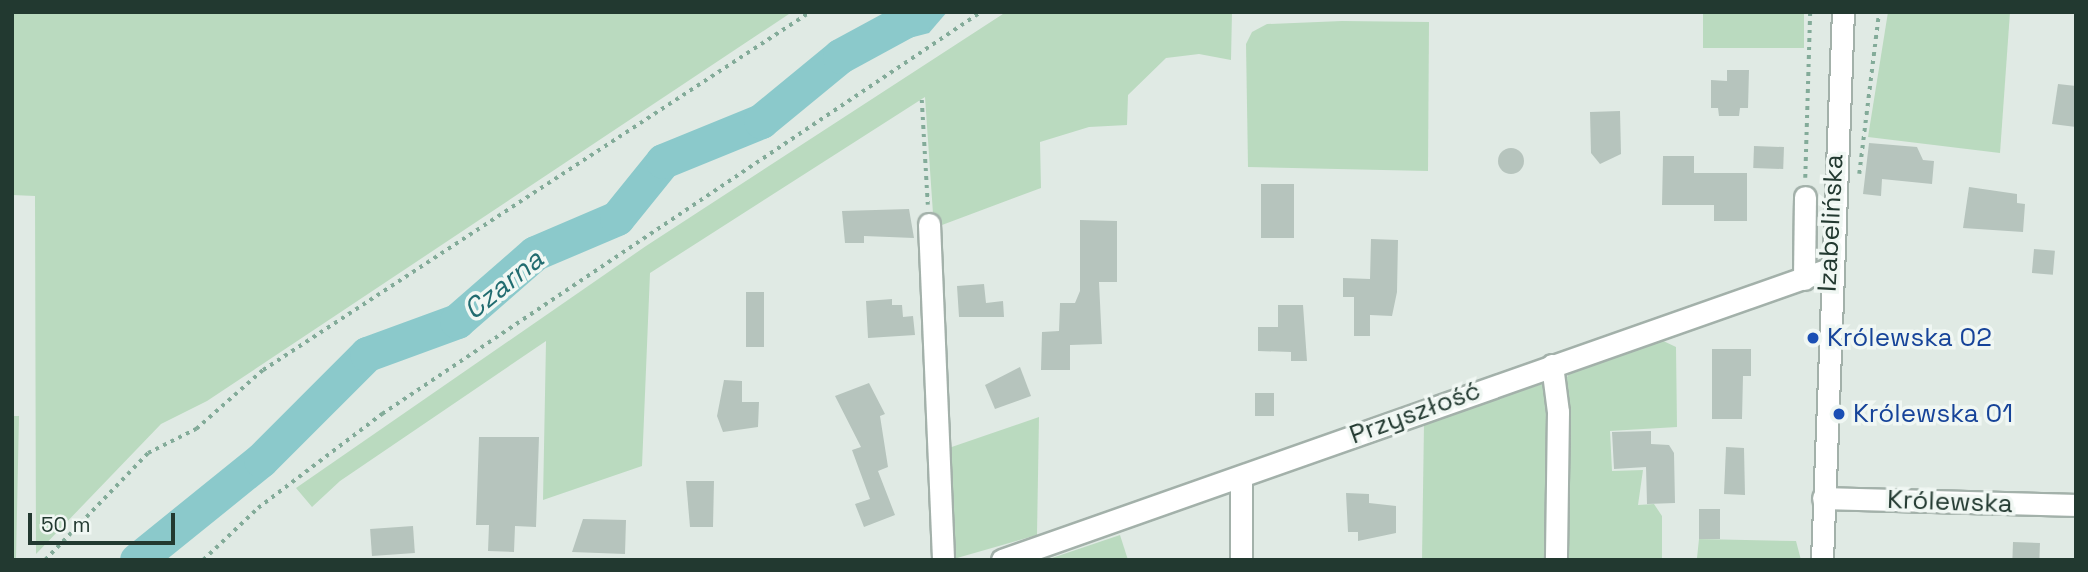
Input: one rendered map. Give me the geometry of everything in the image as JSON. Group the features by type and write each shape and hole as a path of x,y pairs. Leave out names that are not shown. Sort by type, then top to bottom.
{"street":[{"name":"Izabelińska","path":"1822,560 1829,269 1843,12"},
{"path":"1804,279 1805,197"},
{"path":"929,225 943,560"},
{"name":"Przyszłość","path":"1002,560 1829,269"},
{"path":"1552,365 1558,412 1556,560"},
{"path":"1241,477 1241,560"},
{"name":"Królewska","path":"1824,498 2076,505"}],"path":[{"path":"45,560 148,453 196,429 263,370 810,12"},
{"path":"203,560 258,508 382,414 981,12"},
{"path":"1805,197 1810,12"},
{"path":"1858,180 1879,12"},
{"path":"922,100 929,225"}],"green space":[{"path":"12,12 792,12 207,401 161,424 36,554 35,196 12,195"},
{"path":"1006,12 1232,12 1231,60 1199,54 1166,58 1128,95 1127,125 1089,127 1040,142 1041,188 934,228 925,97 650,273 642,466 543,500 546,341 340,481 312,507 296,488 646,246"},
{"path":"1703,12 1804,12 1804,48 1703,48"},
{"path":"1888,12 2010,12 2000,153 1868,137"},
{"path":"1429,22 1428,171 1248,167 1246,44 1252,32 1267,24"},
{"path":"1657,338 1676,347 1677,427 1610,431 1612,471 1643,470 1638,505 1654,504 1662,516 1662,560 1563,560 1564,382 1572,369"},
{"path":"1542,384 1548,390 1548,560 1422,560 1424,423"},
{"path":"12,416 19,416 16,560 12,560"},
{"path":"1039,417 1037,535 950,560 943,450"},
{"path":"1120,535 1128,560 1046,560"},
{"path":"1699,539 1796,541 1801,560 1674,560 1697,558"}],"water":[{"path":"897,12 947,12 929,33 840,56"}],"building":[{"path":"1727,70 1749,70 1748,108 1740,108 1739,116 1719,116 1718,108 1711,108 1711,80 1727,81"},
{"path":"2058,84 2076,86 2076,127 2052,124"},
{"path":"1620,111 1621,154 1600,164 1591,153 1590,112"},
{"path":"1869,143 1917,147 1923,160 1934,161 1932,184 1882,179 1881,196 1863,194"},
{"path":"1754,146 1784,147 1783,169 1753,168"},
{"path":"1511,148 1520,152 1524,161 1520,170 1511,174 1502,170 1498,161 1502,152"},
{"path":"1663,156 1694,156 1694,173 1747,173 1747,221 1714,221 1714,205 1662,205"},
{"path":"1261,184 1294,184 1294,238 1261,238"},
{"path":"1969,187 2017,194 2017,203 2025,204 2023,232 1963,228"},
{"path":"909,209 914,238 864,236 864,243 845,243 842,211"},
{"path":"1080,220 1117,221 1117,282 1099,282 1102,344 1070,345 1070,370 1041,370 1042,332 1059,331 1060,303 1075,303 1080,291"},
{"path":"1371,239 1398,240 1397,292 1392,316 1370,315 1370,336 1354,336 1354,297 1343,297 1343,278 1370,279"},
{"path":"2034,249 2055,251 2053,275 2032,273"},
{"path":"984,284 986,303 1003,301 1004,317 959,317 957,286"},
{"path":"746,292 764,292 764,347 746,347"},
{"path":"892,299 892,305 902,305 903,317 913,316 915,335 868,338 866,301"},
{"path":"1278,305 1303,305 1307,361 1291,361 1291,352 1258,351 1258,327 1278,327"},
{"path":"1712,349 1751,349 1751,376 1743,376 1742,419 1712,419"},
{"path":"1020,367 1031,396 995,409 985,385"},
{"path":"724,380 742,381 742,402 759,402 758,427 723,432 717,416"},
{"path":"869,383 885,414 880,416 888,467 878,471 895,515 864,527 855,504 870,499 852,450 861,447 835,396"},
{"path":"1255,393 1274,393 1274,416 1255,416"},
{"path":"1651,431 1651,444 1669,445 1674,453 1675,503 1647,504 1646,467 1614,469 1612,432"},
{"path":"479,437 539,437 536,527 515,526 514,552 488,551 489,525 476,525"},
{"path":"1726,447 1744,448 1745,495 1724,494"},
{"path":"686,481 714,481 713,527 690,527"},
{"path":"1346,493 1369,494 1369,503 1396,506 1396,533 1358,541 1358,532 1348,532"},
{"path":"1699,509 1720,509 1720,539 1699,539"},
{"path":"583,519 626,520 625,554 572,552"},
{"path":"413,526 415,553 372,556 370,529"},
{"path":"2013,542 2040,543 2039,560 2012,560"}],"waterway":[{"name":"Czarna","path":"137,560 261,460 367,354 457,321 535,253 617,218 663,161 761,121 840,56 921,12"}],"place":[{"name":"Królewska 02","path":"1813,338"},
{"name":"Królewska 01","path":"1839,414"}]}
